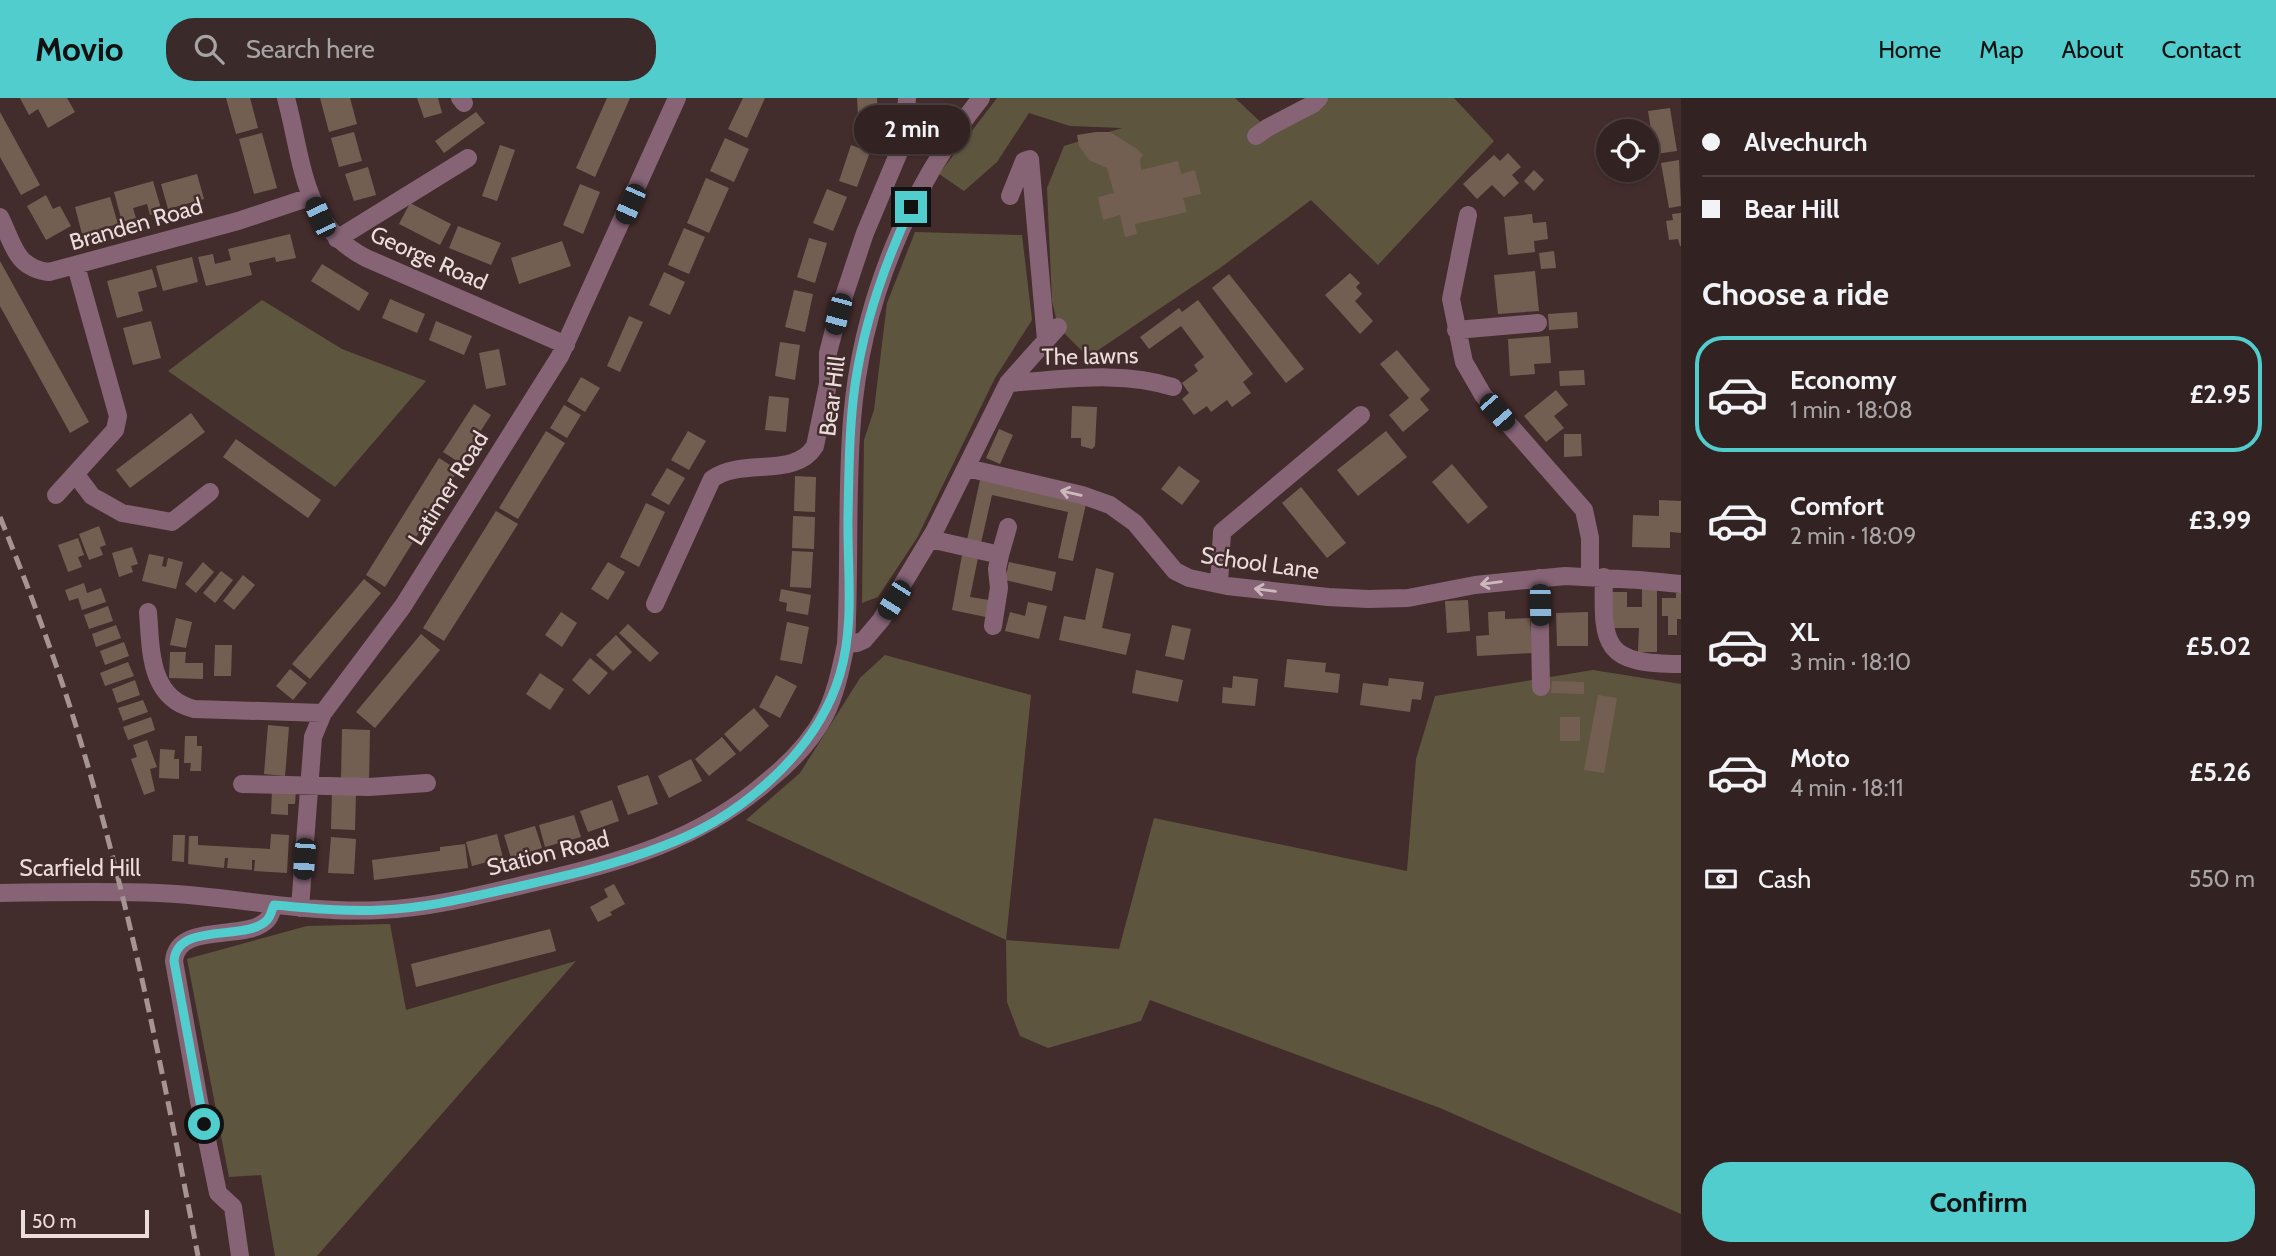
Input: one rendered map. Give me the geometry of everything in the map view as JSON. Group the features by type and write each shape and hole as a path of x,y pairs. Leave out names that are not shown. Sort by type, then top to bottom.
{"street":[{"name":"George Road","path":"286,98 310,197 320,217 337,239 366,258 566,345"},
{"name":"Latimer Road","path":"300,908 313,737 323,713 403,606 566,345 677,98"},
{"path":"655,604 712,479 730,469 789,464 804,459 815,446 828,383 828,353 838,314 865,233 904,140 907,98"},
{"name":"Bear Hill","path":"846,644 849,467 855,387 874,303 903,225 933,163 981,98"},
{"path":"1256,136 1319,98"},
{"path":"337,239 468,158"},
{"path":"846,644 858,643 870,635 930,539 1008,383 1052,333 1030,159 1024,161 1010,196"},
{"name":"Branden Road","path":"0,217 18,255 28,266 50,272 237,221 310,197"},
{"path":"1468,215 1451,299 1464,362 1483,395 1584,510 1604,631 1612,648 1629,658 1651,664 1681,664"},
{"path":"55,495 115,430 118,416 76,267"},
{"path":"1456,330 1538,323"},
{"name":"The lawns","path":"1008,383 1115,377 1152,380 1172,387"},
{"path":"828,383 855,387"},
{"path":"1219,584 1222,531 1361,415"},
{"name":"School Lane","path":"967,468 1082,495 1110,505 1135,523 1175,571 1189,578 1219,584 1328,597 1390,599 1539,578 1597,577 1681,584"},
{"path":"76,475 92,496 122,513 172,522 210,492"},
{"path":"993,625 999,588 997,569 1008,527"},
{"path":"930,539 1000,555"},
{"path":"1539,578 1541,687"},
{"path":"148,612 152,659 158,679 173,701 194,709 323,713"},
{"name":"Station Road","path":"159,893 300,908 372,911 434,905 604,866 666,846 691,834 757,791 806,743 825,714 840,674 846,644"},
{"path":"242,784 369,787 427,783"},
{"name":"Scarfield Hill","path":"0,893 159,893"},
{"path":"240,1256 233,1207 218,1193 199,1101 174,952 182,943 197,938 258,925 268,919 274,905"}],"shaded area":[{"path":"997,98 1235,98 1267,128 1319,107 1328,98 1454,98 1494,141 1378,265 1311,200 1220,268 1088,357 1058,327 1052,301 1047,188 1064,146 1122,128 1070,126 1029,113 997,162 964,191 939,174"},
{"path":"915,232 1022,235 1032,320 995,378 917,538 878,597 862,603 864,440 874,410 887,303"},
{"path":"262,300 342,349 426,381 335,487 168,371"},
{"path":"885,655 1031,695 1006,940 746,820 800,773 860,678"},
{"path":"1593,670 1681,684 1681,1214 1440,1108 1150,1000 1141,1021 1048,1048 1020,1036 1007,1002 1006,940 1119,949 1154,818 1407,871 1416,759 1435,696"},
{"path":"390,924 406,1010 576,961 317,1256 275,1256 261,1175 229,1177 187,959 307,926"}],"building":[{"path":"20,98 67,98 75,112 48,128 38,109 29,115"},
{"path":"226,98 250,98 258,128 236,134"},
{"path":"320,98 350,98 357,124 329,132"},
{"path":"417,98 438,98 442,113 424,118"},
{"path":"607,98 630,98 595,177 576,168"},
{"path":"743,98 765,98 747,138 728,129"},
{"path":"857,98 877,98 879,131 859,132"},
{"path":"1670,108 1677,151 1659,153 1659,119 1649,119 1648,111"},
{"path":"0,112 40,185 21,195 0,157"},
{"path":"476,112 485,123 444,153 435,141"},
{"path":"354,132 362,161 339,167 331,138"},
{"path":"1110,132 1137,149 1143,155 1140,160 1141,170 1178,161 1181,174 1195,170 1201,194 1183,198 1187,212 1135,224 1137,234 1125,237 1120,215 1103,220 1098,197 1114,193 1107,168 1089,160 1079,146 1077,135"},
{"path":"262,133 277,188 254,194 239,139"},
{"path":"725,138 749,149 734,182 710,171"},
{"path":"500,145 515,150 497,201 482,196"},
{"path":"851,145 870,152 857,187 839,181"},
{"path":"1508,153 1521,167 1512,175 1519,183 1504,197 1492,185 1477,199 1463,184 1494,155 1500,161"},
{"path":"1679,160 1681,206 1669,208 1661,163"},
{"path":"368,167 376,195 354,201 345,174"},
{"path":"1534,170 1544,180 1534,191 1524,181"},
{"path":"197,174 204,199 168,209 161,184"},
{"path":"706,178 729,188 709,233 687,223"},
{"path":"153,181 162,212 150,215 147,204 133,208 136,218 122,222 114,192"},
{"path":"580,184 600,192 583,234 563,225"},
{"path":"827,189 847,197 833,231 813,223"},
{"path":"46,195 53,209 60,206 71,226 46,240 27,206"},
{"path":"110,197 118,224 82,234 75,207"},
{"path":"410,203 451,224 440,245 399,224"},
{"path":"1681,213 1680,246 1678,239 1669,240 1666,221 1673,220 1672,214"},
{"path":"1532,214 1533,223 1546,222 1548,239 1534,241 1535,252 1508,255 1504,217"},
{"path":"458,226 501,243 491,265 449,248"},
{"path":"684,228 705,237 689,274 668,265"},
{"path":"290,234 296,258 276,262 275,257 249,263 252,275 206,286 198,257 213,254 215,264 231,260 228,249"},
{"path":"809,238 827,243 815,283 797,277"},
{"path":"562,241 571,266 519,284 511,258"},
{"path":"1554,251 1556,268 1541,269 1539,253"},
{"path":"192,257 198,282 163,291 156,266"},
{"path":"0,261 89,422 70,433 0,306"},
{"path":"322,264 369,293 359,311 311,281"},
{"path":"152,269 157,287 138,292 143,311 117,318 107,281"},
{"path":"1535,271 1539,311 1498,314 1494,275"},
{"path":"664,272 685,282 670,315 649,305"},
{"path":"1350,273 1360,283 1356,287 1362,294 1355,301 1373,321 1360,334 1325,295"},
{"path":"1229,274 1304,369 1286,383 1212,288"},
{"path":"794,290 813,294 805,332 785,327"},
{"path":"390,299 425,314 417,333 382,318"},
{"path":"1198,300 1253,374 1243,382 1251,393 1232,407 1227,400 1211,412 1207,406 1194,415 1182,399 1189,393 1182,383 1198,371 1194,365 1204,357 1181,326 1149,349 1140,337 1179,308 1182,312"},
{"path":"1577,312 1578,328 1549,330 1548,314"},
{"path":"629,316 643,322 620,372 607,366"},
{"path":"151,321 161,358 133,365 123,328"},
{"path":"436,321 472,336 464,355 429,340"},
{"path":"1549,336 1551,363 1534,364 1535,374 1510,376 1508,339"},
{"path":"780,342 800,345 795,380 775,376"},
{"path":"499,349 506,385 486,389 479,353"},
{"path":"1397,350 1430,390 1420,399 1429,410 1403,432 1389,415 1409,398 1380,364"},
{"path":"1584,370 1585,385 1560,386 1559,371"},
{"path":"581,377 600,388 585,412 567,401"},
{"path":"1556,390 1568,405 1554,416 1564,428 1546,442 1524,416"},
{"path":"769,396 789,398 786,432 765,430"},
{"path":"474,404 491,415 460,463 443,452"},
{"path":"564,405 581,415 567,438 550,428"},
{"path":"1072,406 1097,407 1095,446 1092,449 1081,446 1081,438 1071,438"},
{"path":"191,413 205,432 130,488 116,470"},
{"path":"999,429 1013,435 1000,464 986,458"},
{"path":"546,431 565,443 518,519 499,508"},
{"path":"688,431 706,441 689,470 671,460"},
{"path":"1386,431 1407,457 1358,496 1337,470"},
{"path":"1564,434 1581,434 1582,456 1564,457"},
{"path":"236,439 321,500 308,518 223,457"},
{"path":"439,458 458,470 385,587 366,575"},
{"path":"1452,464 1488,507 1468,524 1432,482"},
{"path":"1179,466 1200,481 1182,505 1161,489"},
{"path":"667,468 685,478 669,505 651,495"},
{"path":"795,476 816,477 815,512 794,511"},
{"path":"980,480 1086,504 1073,561 1058,558 1068,512 992,495 981,543 967,540"},
{"path":"1301,487 1346,543 1327,558 1282,503"},
{"path":"1659,500 1681,501 1681,533 1670,532 1670,548 1632,547 1633,515 1659,516"},
{"path":"646,503 665,512 639,567 620,557"},
{"path":"496,511 518,524 444,641 423,628"},
{"path":"793,516 815,517 814,549 792,548"},
{"path":"99,526 106,545 100,547 103,555 89,560 79,534"},
{"path":"78,538 84,555 78,557 82,567 68,572 58,545"},
{"path":"132,547 138,564 131,566 133,572 119,577 112,553"},
{"path":"792,551 813,552 811,588 790,587"},
{"path":"149,554 164,557 162,566 166,567 168,558 183,562 176,589 142,581"},
{"path":"962,555 978,558 970,597 989,600 986,617 952,610"},
{"path":"203,562 214,572 196,593 185,584"},
{"path":"608,562 625,572 608,600 591,589"},
{"path":"1009,562 1056,572 1052,591 1005,580"},
{"path":"1096,568 1114,573 1102,628 1131,634 1126,655 1059,640 1064,616 1085,620"},
{"path":"221,571 233,580 215,603 203,593"},
{"path":"243,575 255,585 234,610 223,601"},
{"path":"364,579 381,593 310,679 292,664"},
{"path":"84,583 87,593 101,588 106,602 82,610 78,598 69,601 65,590"},
{"path":"1642,586 1657,587 1657,652 1638,652 1639,628 1611,628 1611,592 1627,592 1627,607 1642,607"},
{"path":"781,589 811,595 808,615 786,611 787,603 779,601"},
{"path":"1676,593 1681,593 1681,619 1677,619 1677,635 1668,635 1668,616 1662,616 1662,598 1676,598"},
{"path":"1468,600 1470,631 1447,633 1445,601"},
{"path":"1028,602 1047,606 1039,639 1005,631 1010,612 1025,616"},
{"path":"108,606 113,621 89,629 84,615"},
{"path":"1505,611 1505,619 1530,618 1532,653 1477,656 1476,636 1489,635 1488,612"},
{"path":"561,612 577,623 562,647 545,635"},
{"path":"1588,612 1588,646 1557,646 1556,613"},
{"path":"176,618 192,622 186,648 170,645"},
{"path":"787,622 809,627 802,664 780,660"},
{"path":"628,624 659,653 650,662 619,633"},
{"path":"116,625 121,638 96,647 92,634"},
{"path":"1172,625 1191,629 1184,660 1165,656"},
{"path":"421,634 440,650 375,728 356,712"},
{"path":"616,635 632,652 613,671 596,655"},
{"path":"124,642 129,656 105,665 100,651"},
{"path":"215,645 232,645 231,676 214,676"},
{"path":"170,652 186,652 185,663 203,663 203,679 169,678"},
{"path":"590,658 608,673 589,695 572,680"},
{"path":"1287,659 1326,663 1325,672 1340,674 1338,693 1284,687"},
{"path":"128,662 134,676 105,686 100,673"},
{"path":"290,669 307,683 293,700 276,686"},
{"path":"1136,670 1183,680 1178,702 1132,693"},
{"path":"540,673 564,689 550,710 526,694"},
{"path":"776,675 797,686 780,718 759,707"},
{"path":"1233,676 1258,679 1255,706 1222,703 1223,687 1232,688"},
{"path":"1389,678 1424,682 1421,700 1412,699 1410,712 1360,705 1363,683 1388,686"},
{"path":"135,680 140,695 117,703 112,689"},
{"path":"1552,681 1584,682 1584,694 1551,693"},
{"path":"1598,695 1617,698 1604,773 1584,770"},
{"path":"143,700 148,712 123,721 118,708"},
{"path":"754,708 769,726 740,752 724,734"},
{"path":"151,717 155,730 128,740 123,727"},
{"path":"1560,717 1580,717 1580,741 1560,741"},
{"path":"268,725 289,727 285,776 264,774"},
{"path":"342,729 370,730 369,782 341,781"},
{"path":"185,736 197,736 197,746 202,746 201,771 190,771 191,763 184,763"},
{"path":"722,737 736,754 709,776 695,759"},
{"path":"147,740 157,767 150,769 155,791 144,795 131,759 137,757 133,745"},
{"path":"160,749 175,750 174,759 179,759 179,779 159,778"},
{"path":"691,759 702,781 669,798 658,776"},
{"path":"648,775 658,804 628,815 617,786"},
{"path":"272,789 296,790 295,804 288,804 288,815 271,814"},
{"path":"332,790 356,791 355,830 331,829"},
{"path":"612,800 619,821 588,832 580,811"},
{"path":"574,815 581,837 545,847 539,825"},
{"path":"535,826 542,848 511,858 504,835"},
{"path":"271,834 289,835 287,873 254,871 255,860 252,860 252,870 227,868 228,858 225,858 224,868 188,864 189,836 198,836 198,845 270,849"},
{"path":"497,834 503,858 472,866 466,842"},
{"path":"173,835 185,835 184,862 172,861"},
{"path":"331,837 356,839 354,874 328,873"},
{"path":"465,844 468,868 374,880 372,860 440,851 440,847"},
{"path":"614,884 625,904 598,922 590,907 608,897 604,889"},
{"path":"550,929 556,951 416,987 411,964"}],"railway":[{"path":"0,517 63,686 110,845 157,1050 198,1256"}],"route":[{"path":"204,1124 174,961 174,952 182,943 208,934 254,927 268,919 274,905 353,911 420,907 565,876 632,858 691,834 740,804 784,767 806,743 825,714 840,674 846,644 849,467 855,387 864,338 886,268 911,207"}]}
